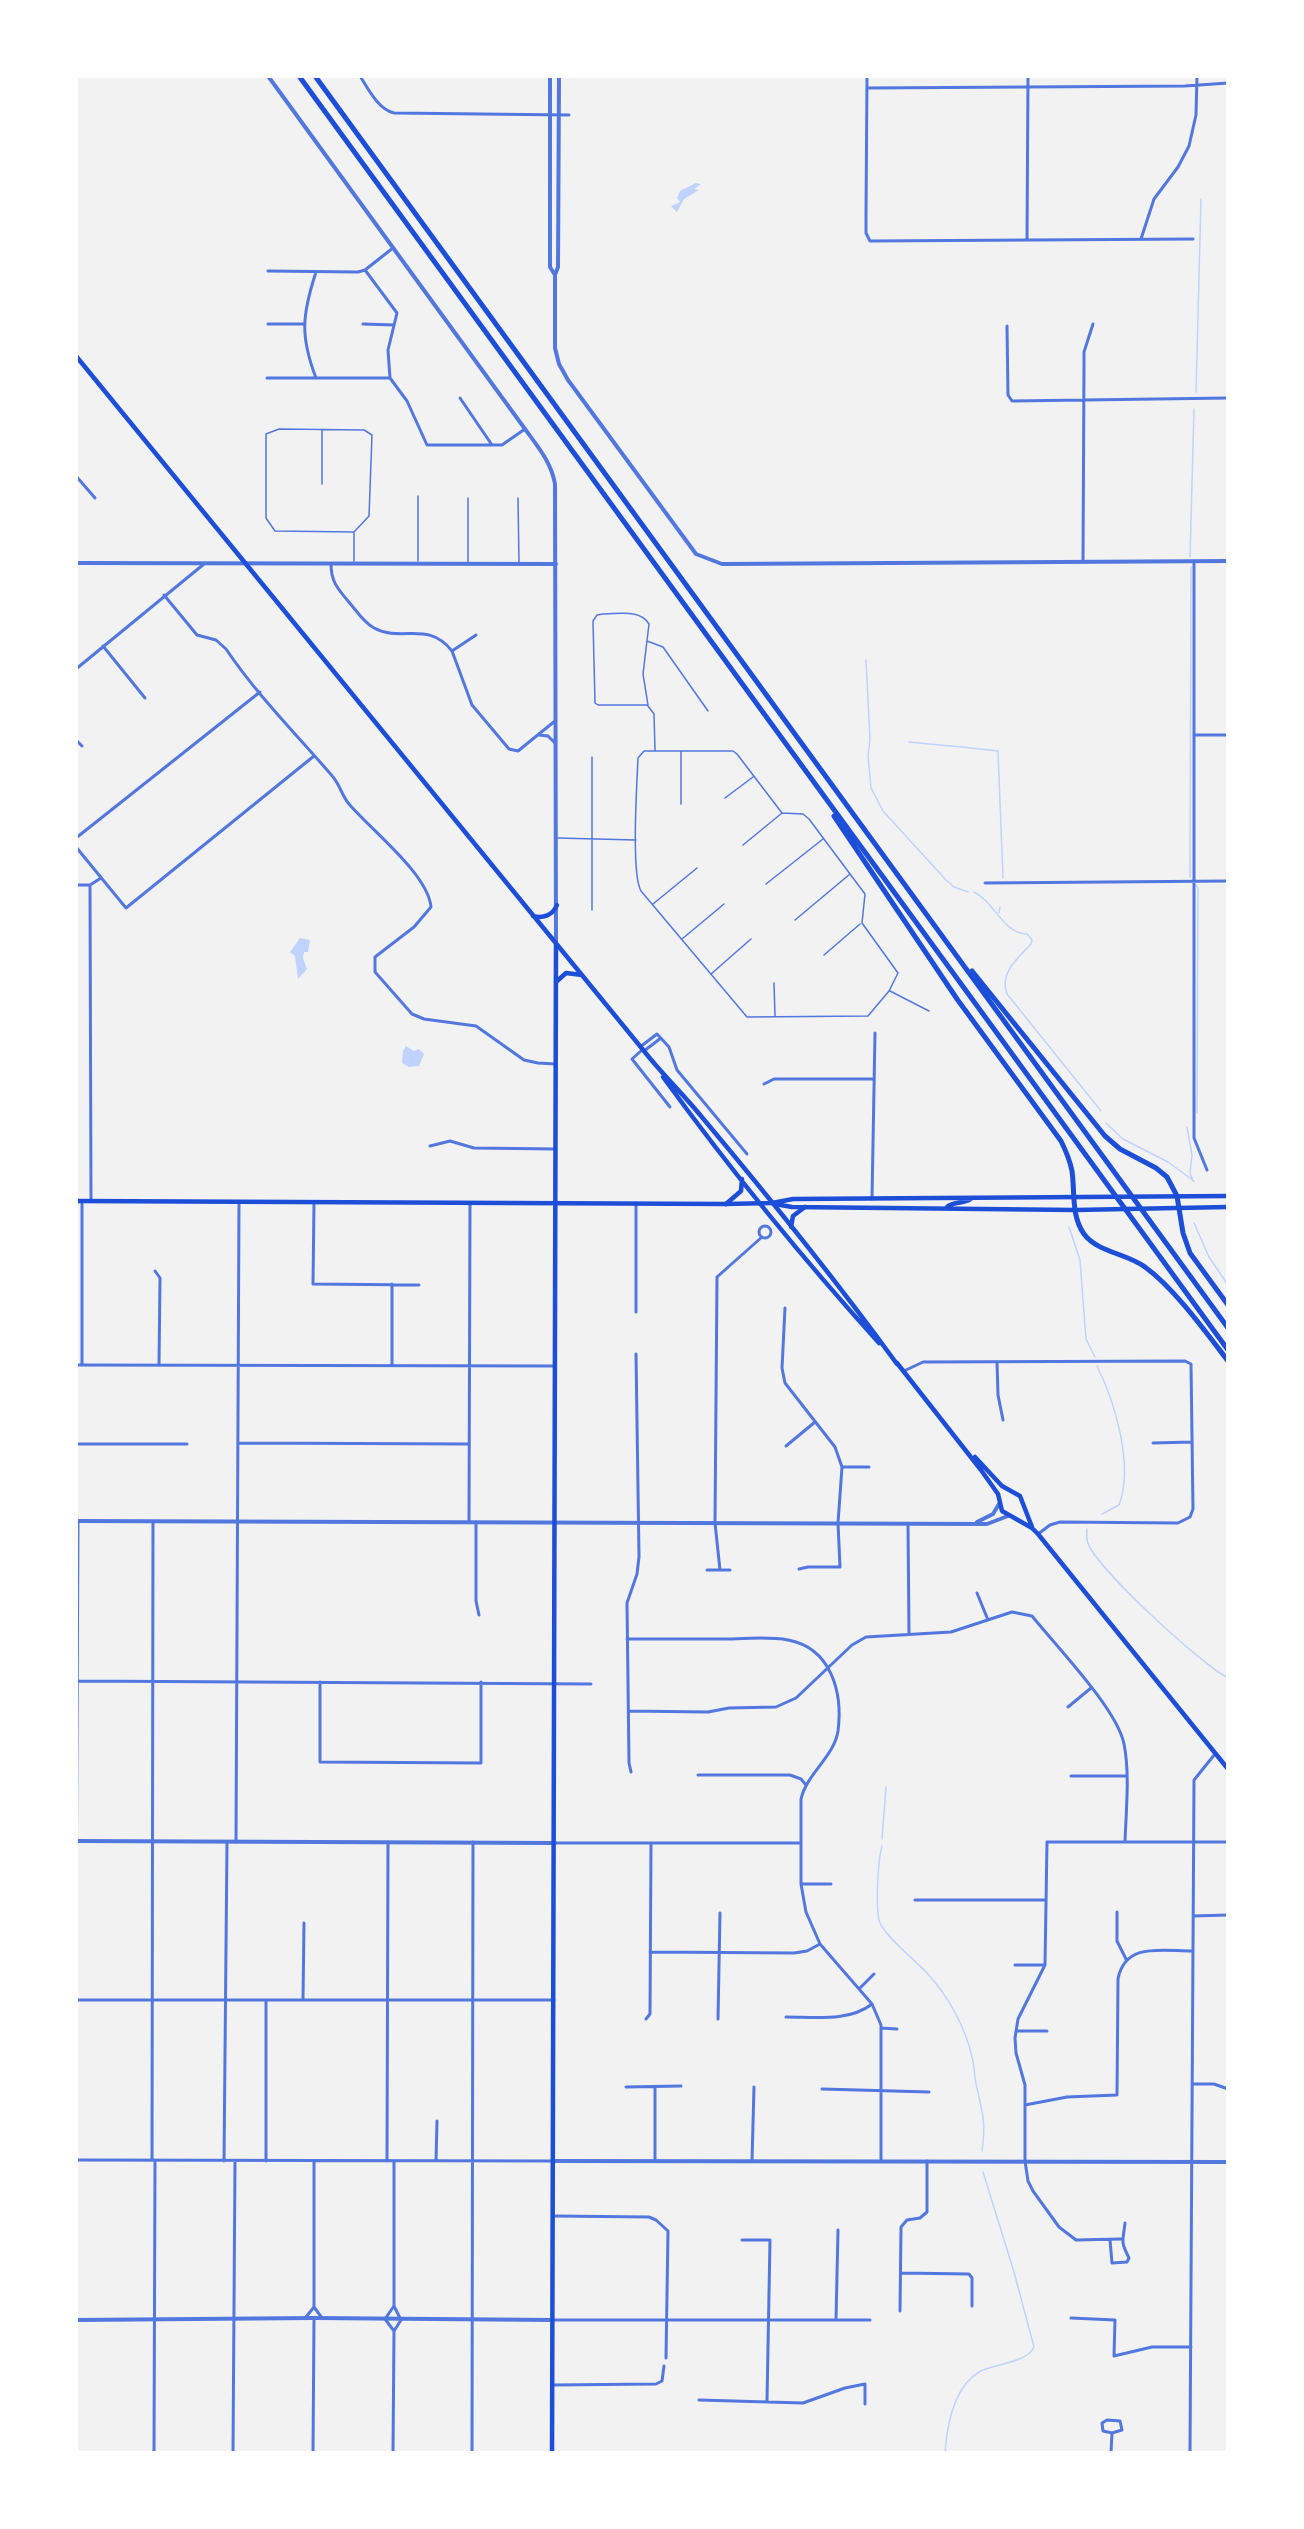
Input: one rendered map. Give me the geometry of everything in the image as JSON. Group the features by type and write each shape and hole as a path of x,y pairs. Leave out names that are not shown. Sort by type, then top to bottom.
{"highway":[{"path":"299,76 1227,1350"},
{"path":"315,76 1227,1328"},
{"path":"802,767 946,984 1060,1141 1071,1167 1076,1210 1081,1229 1088,1239 1134,1259 1151,1271 1166,1285 1227,1361"},
{"path":"929,918 1105,1136 1128,1154 1162,1173 1171,1183 1177,1196 1183,1233 1190,1253 1227,1305"}],"main road":[{"path":"76,356 582,975 742,1179 835,1293 904,1371 995,1489 1002,1511 1032,1528 1038,1534 1227,1769"},
{"path":"533,915 542,917 552,913 557,904"},
{"path":"552,2452 556,1684 556,944"},
{"path":"556,982 566,973 582,975"},
{"path":"643,1051 700,1114 792,1227 897,1364"},
{"path":"726,1204 741,1191 742,1179"},
{"path":"772,1203 793,1199 1227,1196"},
{"path":"861,1207 872,1199"},
{"path":"947,1207 951,1204 965,1203 971,1199"},
{"path":"79,1201 772,1203 805,1207 1076,1210 1227,1208"},
{"path":"792,1227 793,1216 805,1207"},
{"path":"961,1443 1002,1486 1022,1499 1032,1528"},
{"path":"1000,1502 1005,1494 1013,1492"},
{"path":"1010,1516 1019,1514 1023,1507"}],"street":[{"path":"268,76 549,463 555,484 556,944"},
{"path":"360,76 380,106 394,113 569,115"},
{"path":"550,76 550,267 555,275"},
{"path":"560,76 558,267 555,275 555,348 559,364 567,380 696,554 723,564 1227,561"},
{"path":"867,76 866,233 870,241 1193,239"},
{"path":"1027,240 1028,76"},
{"path":"1141,239 1154,199 1178,167 1189,146 1196,115 1197,76"},
{"path":"867,88 1227,83"},
{"path":"268,271 358,273 393,248"},
{"path":"365,270 397,313 388,350 390,378 407,401 427,445 502,446 525,429"},
{"path":"316,272 306,303 305,324 305,349 316,378"},
{"path":"268,324 305,324"},
{"path":"363,324 394,325"},
{"path":"1083,562 1084,352 1093,324"},
{"path":"1007,326 1008,395 1012,401 1227,398"},
{"path":"267,378 390,378"},
{"path":"459,398 492,445"},
{"path":"76,476 95,498"},
{"path":"1194,562 1194,1138 1206,1170"},
{"path":"76,563 555,564"},
{"path":"76,669 204,564"},
{"path":"331,564 333,583 366,623 385,632 424,632 441,640 452,651 472,705 509,749 515,751 556,720"},
{"path":"164,595 197,635 216,640 226,649 335,779 348,803 421,881 430,897 431,907 426,916 375,957 375,972 412,1014 424,1019 476,1026 524,1060 556,1064"},
{"path":"452,651 476,635"},
{"path":"103,646 146,698"},
{"path":"76,838 260,692"},
{"path":"539,735 548,736 557,748"},
{"path":"1194,735 1227,735"},
{"path":"76,740 82,746"},
{"path":"76,847 126,908 315,756"},
{"path":"76,885 90,885 101,878"},
{"path":"985,883 1227,881"},
{"path":"90,885 91,1201"},
{"path":"872,1199 872,1079 875,1033"},
{"path":"643,1051 657,1034 669,1047 677,1070 747,1154"},
{"path":"661,1038 632,1059 670,1107"},
{"path":"764,1084 774,1079 872,1079"},
{"path":"430,1146 450,1141 474,1148 557,1149"},
{"path":"79,1201 82,1365"},
{"path":"236,1842 239,1202"},
{"path":"314,1203 313,1284 419,1285"},
{"path":"469,1522 470,1203"},
{"path":"636,1203 636,1312"},
{"path":"720,1570 715,1523 717,1277 762,1237"},
{"path":"155,1271 160,1278 159,1365"},
{"path":"392,1284 393,1365"},
{"path":"785,1308 783,1317 784,1379 788,1389 835,1447 842,1467 838,1523 840,1567 799,1569"},
{"path":"631,1773 627,1639 628,1596 639,1566 636,1354"},
{"path":"904,1371 923,1362 1189,1362 1192,1367 1192,1509 1190,1517 1178,1523 1060,1522 1050,1525 1038,1534"},
{"path":"997,1362 998,1395 1003,1420"},
{"path":"76,1365 556,1366"},
{"path":"786,1446 814,1422"},
{"path":"1153,1443 1192,1442"},
{"path":"238,1443 469,1444"},
{"path":"76,1444 187,1444"},
{"path":"842,1467 869,1467"},
{"path":"974,1523 993,1515 1000,1502"},
{"path":"76,1939 77,1521 987,1524 1010,1516"},
{"path":"153,1522 154,2452"},
{"path":"476,1522 476,1601 479,1615"},
{"path":"908,1522 909,1634"},
{"path":"708,1570 730,1570"},
{"path":"977,1593 988,1620"},
{"path":"629,1711 708,1712 722,1709 776,1707 790,1702 857,1642 866,1637 951,1632 1012,1612 1023,1613 1032,1616 1091,1688 1115,1720 1121,1732 1124,1745 1125,1842"},
{"path":"627,1639 788,1640 808,1648 828,1667 838,1694 838,1732 833,1746 806,1785 801,1799 801,1884 806,1912 820,1944 873,2004 882,2028 881,2161"},
{"path":"77,1682 591,1684"},
{"path":"320,1682 320,1762 481,1763 481,1682"},
{"path":"1068,1707 1091,1688"},
{"path":"1190,2452 1194,1780 1215,1754"},
{"path":"698,1775 790,1775 801,1779 806,1785"},
{"path":"1071,1776 1125,1776"},
{"path":"77,1841 800,1843"},
{"path":"224,2161 226,1842"},
{"path":"387,2161 388,1842"},
{"path":"472,2452 473,1842"},
{"path":"1121,2240 1076,2240 1064,2232 1031,2189 1025,2161 1025,2085 1016,2053 1016,2031 1023,2007 1045,1965 1047,1842 1227,1842"},
{"path":"646,2019 650,2014 651,1843"},
{"path":"801,1884 831,1884"},
{"path":"915,1900 1046,1900"},
{"path":"1117,1912 1117,1941 1126,1959"},
{"path":"718,2019 720,1913"},
{"path":"1193,1916 1227,1916"},
{"path":"303,2000 304,1923"},
{"path":"651,1953 801,1953 820,1944"},
{"path":"1025,2105 1067,2097 1117,2095 1120,1968 1126,1959 1135,1953 1193,1951"},
{"path":"1015,1965 1045,1965"},
{"path":"859,1989 874,1974"},
{"path":"76,2023 76,2000 554,2000"},
{"path":"266,2000 266,2160"},
{"path":"786,2017 843,2016 865,2010 873,2004"},
{"path":"882,2028 897,2029"},
{"path":"1016,2031 1047,2031"},
{"path":"1192,2084 1214,2084 1227,2088"},
{"path":"626,2087 681,2086"},
{"path":"752,2161 754,2087"},
{"path":"655,2088 655,2161"},
{"path":"822,2089 929,2092"},
{"path":"436,2161 437,2121"},
{"path":"76,2160 1227,2162"},
{"path":"233,2452 235,2161"},
{"path":"314,2161 314,2307 322,2318"},
{"path":"394,2161 394,2306 401,2320"},
{"path":"900,2311 901,2227 907,2220 920,2218 927,2212 927,2161"},
{"path":"554,2216 649,2217 668,2231 666,2358"},
{"path":"1110,2240 1112,2263 1125,2264 1129,2258 1121,2240 1125,2223"},
{"path":"836,2320 838,2229"},
{"path":"767,2401 771,2234"},
{"path":"742,2240 770,2240"},
{"path":"901,2273 969,2274 972,2278 972,2306"},
{"path":"385,2319 394,2306"},
{"path":"305,2318 314,2307"},
{"path":"76,2320 234,2318 870,2320"},
{"path":"313,2452 314,2318"},
{"path":"1071,2318 1114,2320 1114,2356 1152,2347 1191,2347"},
{"path":"385,2319 394,2331"},
{"path":"393,2452 394,2331 401,2320"},
{"path":"553,2385 659,2383 664,2376 664,2366"},
{"path":"699,2400 803,2403 816,2401 845,2388 865,2385 865,2404"},
{"path":"1107,2420 1120,2421 1122,2430 1112,2433 1104,2431 1102,2423 1107,2420"},
{"path":"1112,2433 1112,2452"}],"lane":[{"path":"354,532 275,531 266,518 266,434 279,429 364,430 372,435 369,516 354,532 354,564"},
{"path":"322,430 322,483"},
{"path":"418,496 418,564"},
{"path":"468,498 468,564"},
{"path":"518,498 519,564"},
{"path":"648,705 598,705 595,703 593,621 597,615 640,615 649,624 643,674 648,705 654,714 655,751"},
{"path":"647,641 663,648 708,711"},
{"path":"644,751 681,751 737,754 782,813 806,816 865,894 862,923 898,973 889,991 868,1016 747,1017 638,886 636,840 638,758 644,751"},
{"path":"681,751 681,804"},
{"path":"592,757 592,910"},
{"path":"725,798 754,776"},
{"path":"743,845 782,813"},
{"path":"556,838 636,840"},
{"path":"766,884 823,839"},
{"path":"652,904 697,868"},
{"path":"795,920 850,874"},
{"path":"682,939 724,904"},
{"path":"824,955 862,923"},
{"path":"711,974 751,939"},
{"path":"774,983 775,1016"},
{"path":"889,991 929,1011"}],"water":[{"path":"696,183 701,184 694,189 699,190 684,199 677,212 671,206 680,202 677,198 680,191"},
{"path":"300,938 310,940 308,952 304,952 303,958 307,969 298,979 295,956 290,952"},
{"path":"406,1046 414,1051 419,1049 424,1054 419,1066 409,1067 402,1063"}],"waterway":[{"path":"1196,392 1201,199"},
{"path":"1190,557 1194,409"},
{"path":"1190,877 1191,567"},
{"path":"866,660 871,788 883,811 946,880 954,887 968,892"},
{"path":"909,742 998,751 1003,878"},
{"path":"1196,885 1198,888 1197,1113"},
{"path":"974,892 988,903 1011,928 1027,934 1032,940 1011,966 1006,979 1007,994 1101,1111"},
{"path":"999,913 1000,907"},
{"path":"1106,1123 1123,1139 1168,1162 1194,1181"},
{"path":"1187,1127 1192,1155 1190,1173 1193,1181"},
{"path":"1194,1223 1209,1257 1228,1285"},
{"path":"1069,1227 1080,1260 1086,1339 1095,1357"},
{"path":"1097,1366 1116,1416 1124,1472 1119,1505 1102,1514"},
{"path":"1087,1529 1088,1543 1110,1573 1174,1636 1228,1678"},
{"path":"882,1839 886,1787"},
{"path":"882,1846 879,1862 878,1917 883,1929 894,1942 935,1982 960,2023 973,2061 982,2112 984,2126 982,2151"},
{"path":"945,2452 953,2408 963,2387 979,2372 1024,2357 1034,2347 983,2172"}]}
